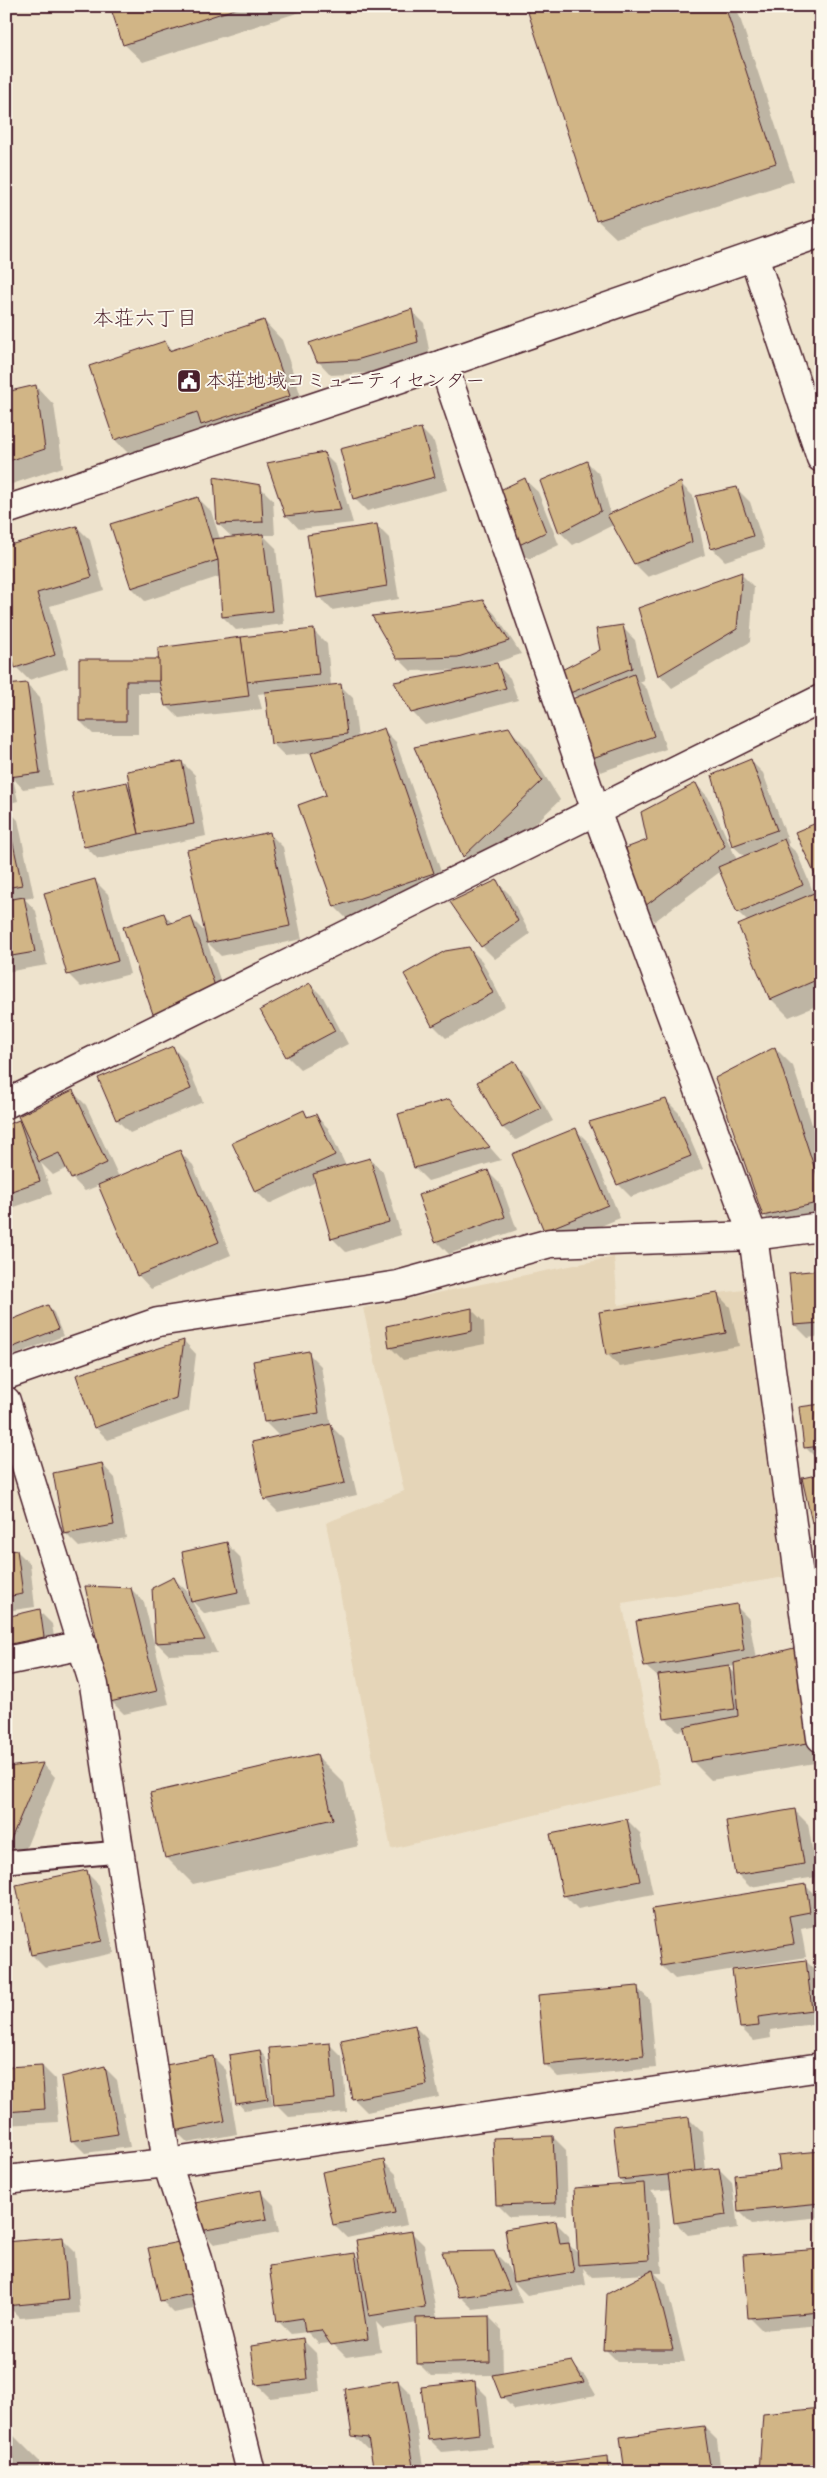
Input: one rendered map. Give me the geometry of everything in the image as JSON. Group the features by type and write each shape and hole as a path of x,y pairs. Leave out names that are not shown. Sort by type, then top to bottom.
{"street":[{"path":"6,510 443,364 821,233"},
{"path":"754,257 821,458"},
{"path":"443,364 596,811 753,1236 821,1738"},
{"path":"6,1104 821,699"},
{"path":"6,1375 158,1322 398,1285 550,1244 753,1236 821,1227"},
{"path":"6,1401 94,1685 168,2163 198,2258 251,2472"},
{"path":"6,1661 83,1645"},
{"path":"6,2180 168,2163 821,2067"}],"lane":[{"path":"6,1862 119,1852"}],"shaded area":[{"path":"614,1257 618,1305 744,1290 785,1577 622,1603 661,1785 391,1849 326,1523 404,1491 363,1308"}],"building":[{"path":"110,6 244,6 123,45"},
{"path":"526,6 725,6 776,163 596,221"},
{"path":"412,309 418,342 356,360 317,362 309,343"},
{"name":"本荘地域コミュニティセンター","path":"264,320 290,396 201,425 197,412 114,440 89,366 165,341 169,351"},
{"path":"36,385 45,449 6,462 6,392"},
{"path":"421,428 435,477 353,499 340,449"},
{"path":"324,452 341,510 285,516 267,463"},
{"path":"587,461 601,511 559,533 540,481"},
{"path":"214,477 261,485 263,522 217,524"},
{"path":"525,478 546,532 515,547 498,491"},
{"path":"681,482 692,542 634,564 607,515"},
{"path":"737,487 753,536 711,549 696,496"},
{"path":"198,497 218,560 131,588 110,524"},
{"path":"377,524 387,586 317,598 307,535"},
{"path":"77,526 92,577 37,593 55,655 15,668 6,637 6,546"},
{"path":"263,534 272,611 222,617 218,560 212,539"},
{"path":"742,572 737,629 658,676 638,608"},
{"path":"483,600 509,641 458,657 397,659 372,616 447,607"},
{"path":"623,625 632,668 570,693 556,673 600,650 596,629"},
{"path":"314,629 319,674 246,682 241,637"},
{"path":"241,637 249,696 165,706 159,681 158,648"},
{"path":"79,659 159,659 159,681 126,681 126,721 79,721"},
{"path":"497,663 506,688 411,713 394,682"},
{"path":"634,674 654,736 587,760 567,701"},
{"path":"27,683 40,773 9,777 6,755 6,685"},
{"path":"341,684 347,734 271,744 265,692"},
{"path":"509,727 542,781 463,857 414,747"},
{"path":"384,728 434,873 334,907 298,805 326,795 311,753"},
{"path":"751,759 777,830 732,846 712,775"},
{"path":"182,761 194,824 139,834 127,771"},
{"path":"127,782 139,834 84,847 72,793"},
{"path":"696,783 725,846 641,909 626,848 647,840 641,812"},
{"path":"6,811 22,885 6,888"},
{"path":"821,821 821,880 818,881 795,832"},
{"path":"270,832 290,926 207,943 187,850"},
{"path":"784,839 803,885 737,913 718,867"},
{"path":"95,879 118,961 67,975 44,893"},
{"path":"497,880 518,921 481,947 450,902"},
{"path":"821,890 821,978 770,1000 738,925"},
{"path":"24,897 35,952 6,957 6,900"},
{"path":"164,913 168,924 191,916 218,995 154,1017 123,927"},
{"path":"469,947 493,993 432,1026 404,974 445,951"},
{"path":"310,983 335,1031 286,1057 260,1010"},
{"path":"173,1046 191,1089 116,1120 98,1078"},
{"path":"775,1047 821,1188 821,1202 763,1216 715,1078"},
{"path":"515,1061 541,1108 502,1128 477,1082"},
{"path":"73,1090 107,1163 71,1179 59,1153 39,1162 18,1116"},
{"path":"449,1099 490,1147 414,1168 398,1114"},
{"path":"666,1099 691,1156 617,1185 589,1122"},
{"path":"304,1110 307,1117 316,1114 335,1155 255,1192 232,1143"},
{"path":"19,1120 40,1181 6,1193 6,1125"},
{"path":"576,1128 608,1205 544,1231 512,1154"},
{"path":"180,1150 219,1242 137,1276 98,1185"},
{"path":"370,1158 389,1222 331,1239 313,1174"},
{"path":"488,1170 505,1217 435,1242 418,1195"},
{"path":"821,1270 821,1323 794,1325 789,1273"},
{"path":"718,1293 726,1333 606,1355 599,1312"},
{"path":"48,1305 58,1329 6,1350 6,1322"},
{"path":"472,1308 472,1331 389,1348 386,1326"},
{"path":"184,1340 176,1398 94,1428 76,1375"},
{"path":"309,1351 319,1413 264,1422 253,1361"},
{"path":"821,1404 821,1446 804,1448 799,1407"},
{"path":"331,1424 345,1483 264,1500 252,1442"},
{"path":"102,1463 114,1525 64,1534 53,1473"},
{"path":"821,1474 821,1521 812,1523 802,1478"},
{"path":"227,1542 238,1592 191,1602 182,1552"},
{"path":"17,1550 23,1594 6,1597 6,1551"},
{"path":"174,1577 205,1640 155,1643 152,1588"},
{"path":"85,1586 131,1588 157,1691 110,1702"},
{"path":"737,1604 744,1650 644,1667 636,1621"},
{"path":"40,1609 44,1637 6,1645 6,1617"},
{"path":"798,1647 814,1742 691,1762 684,1727 738,1716 734,1663"},
{"path":"729,1665 735,1709 664,1719 658,1675"},
{"path":"317,1754 333,1819 165,1858 150,1793"},
{"path":"43,1763 6,1851 6,1767"},
{"path":"795,1809 804,1864 735,1875 726,1821"},
{"path":"627,1819 640,1881 563,1896 550,1834"},
{"path":"87,1870 102,1941 31,1955 16,1885"},
{"path":"806,1884 810,1912 789,1916 794,1944 661,1966 652,1909"},
{"path":"806,1960 812,2010 758,2017 759,2026 740,2028 732,1970"},
{"path":"638,1986 644,2056 544,2065 538,1995"},
{"path":"415,2025 427,2085 352,2099 341,2040"},
{"path":"330,2043 335,2099 274,2105 269,2048"},
{"path":"260,2050 268,2099 236,2104 229,2055"},
{"path":"213,2056 225,2121 174,2131 161,2066"},
{"path":"42,2065 45,2109 6,2112 6,2067"},
{"path":"105,2066 118,2134 71,2141 61,2077"},
{"path":"689,2117 695,2172 619,2180 613,2126"},
{"path":"553,2136 556,2203 496,2205 493,2138"},
{"path":"821,2151 821,2203 738,2211 735,2175 780,2170 778,2155"},
{"path":"384,2160 395,2213 333,2225 322,2172"},
{"path":"719,2168 726,2215 674,2223 668,2174"},
{"path":"644,2183 649,2260 578,2265 574,2188"},
{"path":"261,2190 267,2219 200,2231 195,2203"},
{"path":"556,2221 560,2244 569,2243 574,2272 513,2282 505,2229"},
{"path":"412,2231 425,2307 369,2316 356,2240"},
{"path":"63,2237 68,2300 6,2306 6,2242"},
{"path":"184,2241 196,2293 160,2301 148,2248"},
{"path":"821,2249 821,2312 748,2318 743,2255"},
{"path":"494,2251 510,2290 459,2297 442,2252"},
{"path":"355,2253 368,2339 331,2345 321,2330 305,2332 303,2318 277,2322 269,2266"},
{"path":"653,2270 673,2350 604,2350 607,2294"},
{"path":"489,2316 490,2362 417,2364 416,2318"},
{"path":"303,2338 307,2379 256,2385 251,2346"},
{"path":"572,2361 584,2382 501,2398 492,2375"},
{"path":"398,2380 414,2472 374,2472 368,2438 352,2436 345,2389"},
{"path":"475,2381 480,2434 428,2440 421,2387"},
{"path":"821,2408 821,2472 759,2472 763,2414"},
{"path":"704,2426 711,2472 625,2472 620,2437"},
{"path":"6,2432 12,2432 13,2472 6,2472"},
{"path":"608,2456 609,2472 510,2472 510,2468"}],"place":[{"name":"本荘地域コミュニティセンター","path":"189,381"}],"district":[{"name":"本荘六丁目","path":"145,319"}]}
